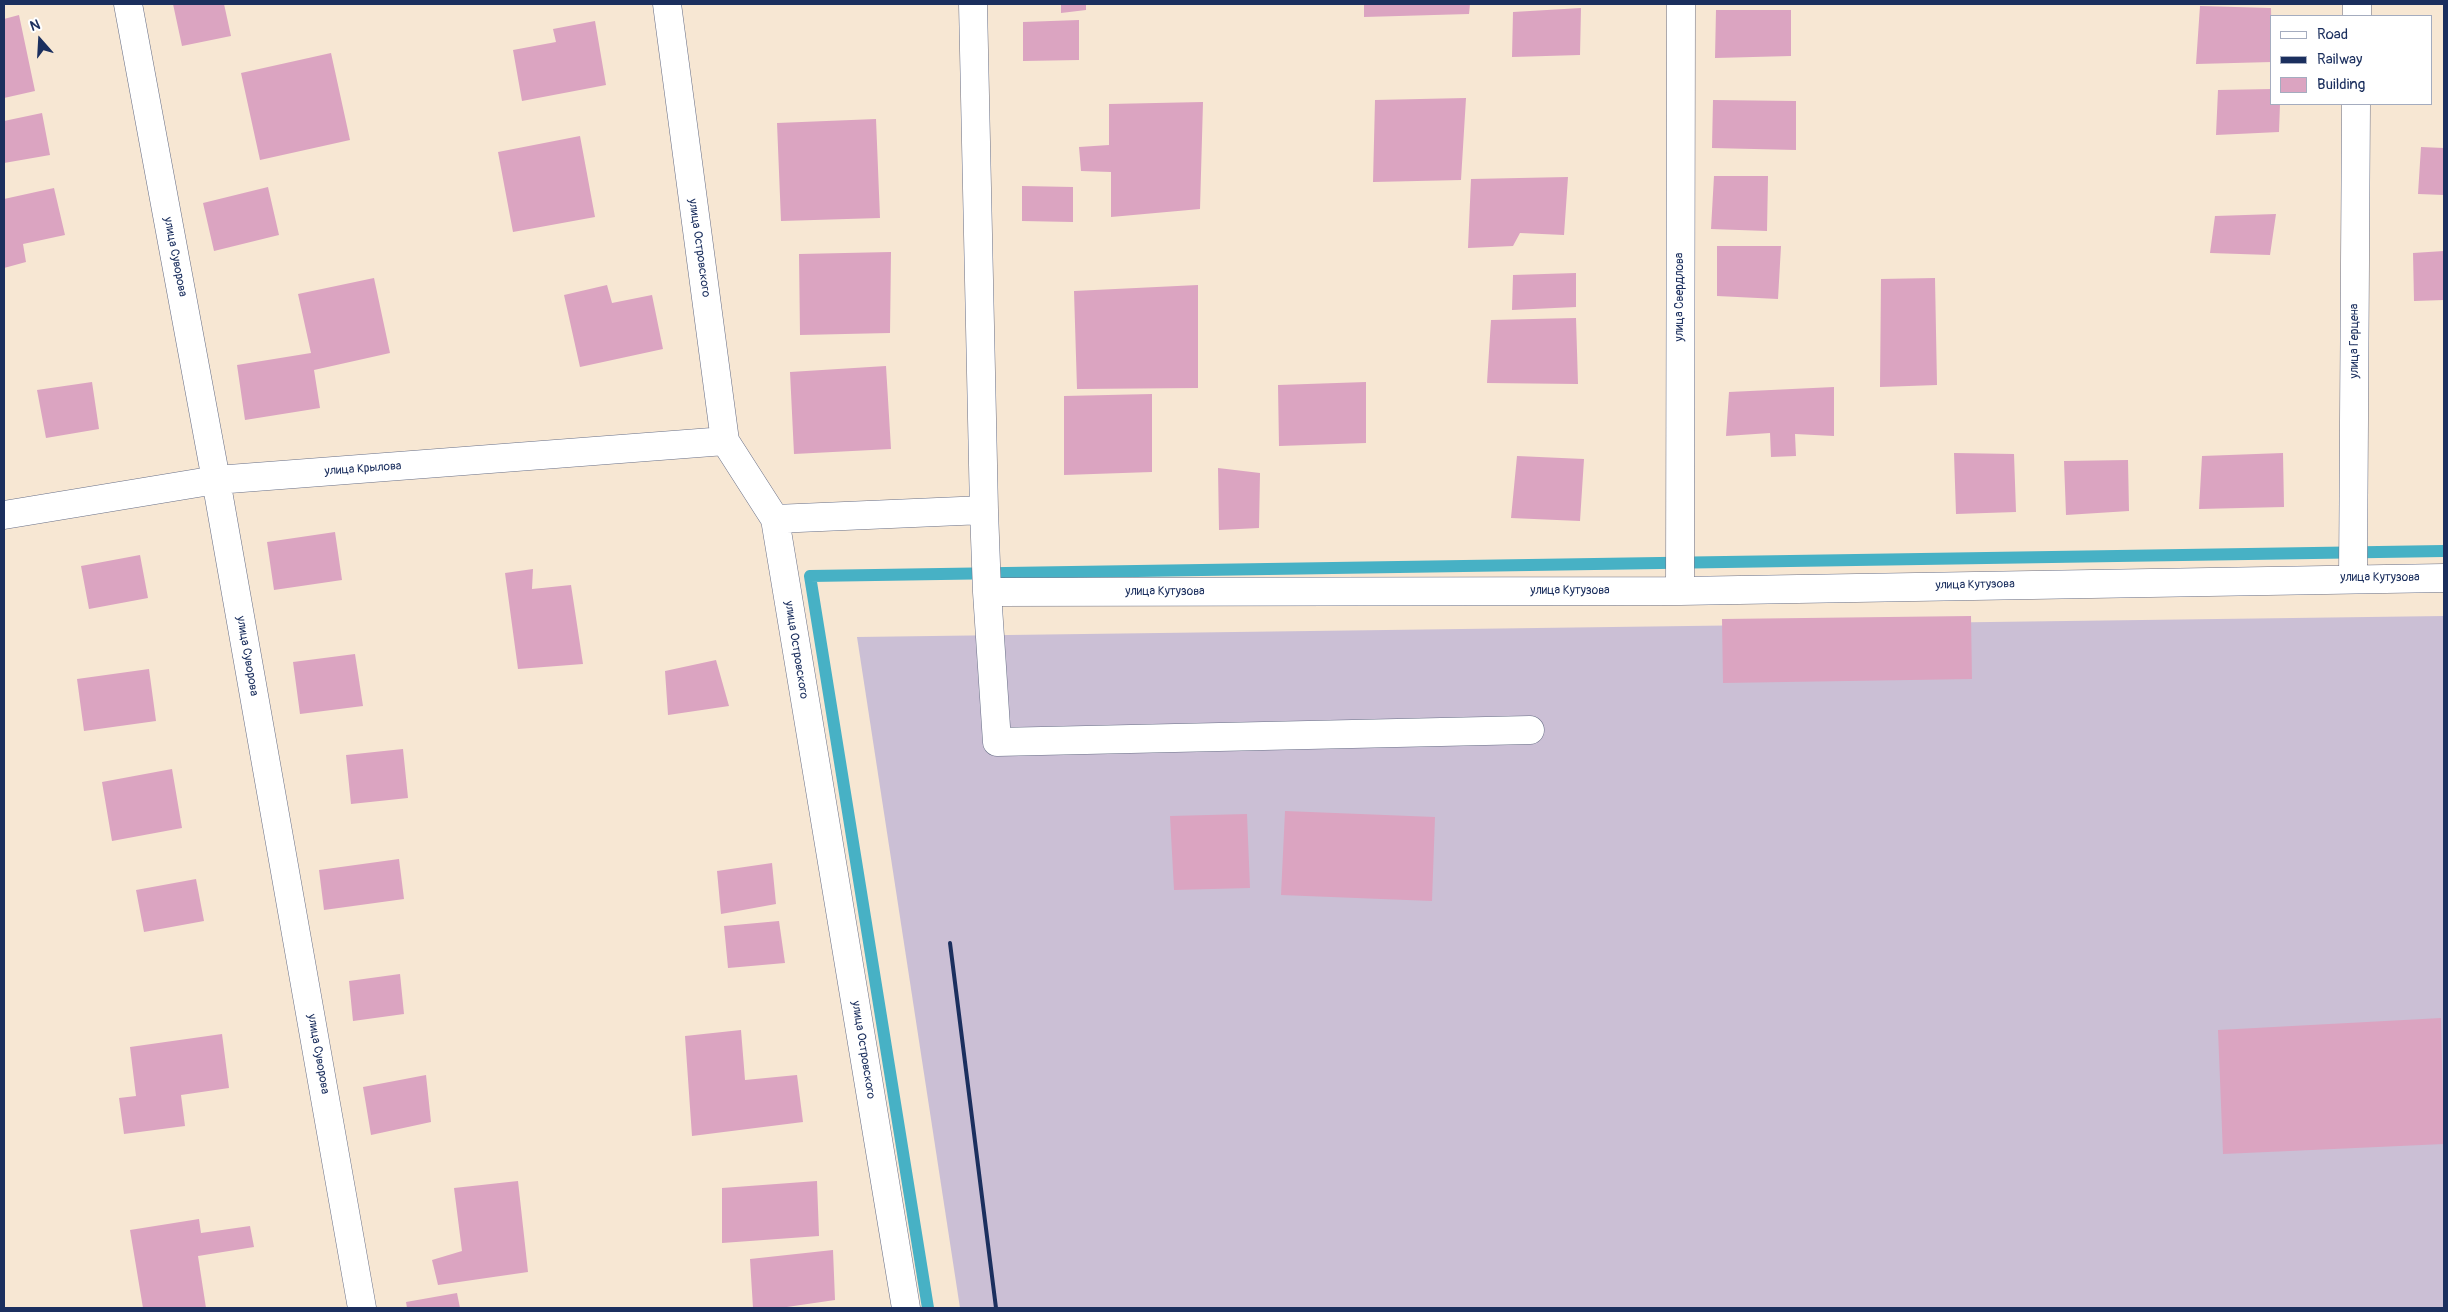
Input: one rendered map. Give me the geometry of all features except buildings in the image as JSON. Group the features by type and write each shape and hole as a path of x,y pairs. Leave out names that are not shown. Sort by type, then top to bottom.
{"street":[{"name":"улица Суворова","path":"128,4 216,480 362,1308"},
{"name":"улица Островского","path":"667,4 725,441 774,519 906,1308"},
{"path":"973,4 984,510 997,742 1530,730"},
{"name":"улица Свердлова","path":"1680,4 1680,591"},
{"name":"улица Герцена","path":"2353,578 2356,105"},
{"name":"улица Крылова","path":"4,515 216,480 725,441"},
{"path":"774,519 984,510"},
{"name":"улица Кутузова","path":"988,592 1680,591 2353,578 2444,578"}],"shaded area":[{"path":"2444,616 2444,1308 960,1308 857,637"}],"waterway":[{"path":"928,1308 810,576 2444,551"}],"railway":[{"path":"950,943 996,1308"}]}
